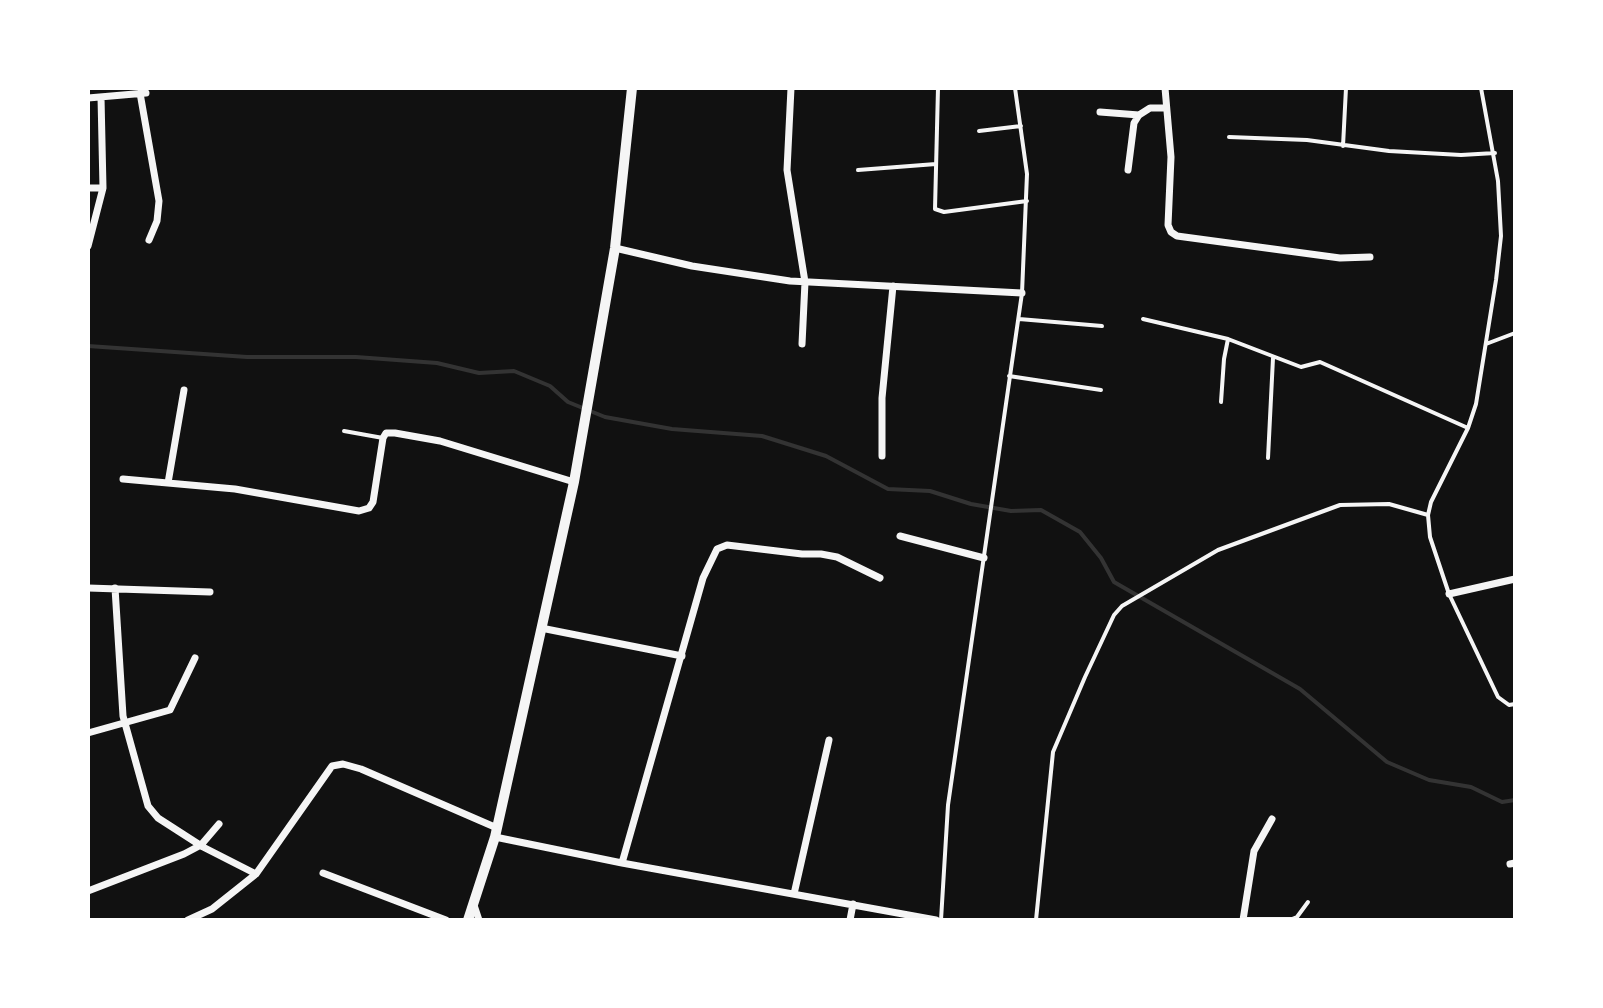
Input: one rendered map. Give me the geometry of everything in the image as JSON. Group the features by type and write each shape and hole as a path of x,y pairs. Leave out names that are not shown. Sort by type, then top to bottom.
{"main road":[{"path":"468,920 496,832 574,482 615,248 632,88"}],"street":[{"path":"791,88 787,170 805,282 802,344"},
{"path":"1165,88 1171,157 1168,225 1177,236 1340,258 1370,257"},
{"path":"88,98 138,92 159,201 157,221 149,240"},
{"path":"88,246 103,188 101,97"},
{"path":"1128,170 1134,123 1139,115 1150,108 1166,108"},
{"path":"1100,112 1139,115"},
{"path":"88,188 103,188"},
{"path":"615,248 692,266 805,282 1022,293"},
{"path":"882,456 882,398 893,286"},
{"path":"168,483 184,390"},
{"path":"123,479 235,489 359,511 369,508 373,502 383,438 386,433 395,433 440,441 574,482"},
{"path":"900,536 984,558"},
{"path":"622,863 703,578 717,549 727,545 821,554 837,557 880,578"},
{"path":"1449,594 1515,579"},
{"path":"88,588 210,592"},
{"path":"115,588 124,721 148,806 158,818 256,874"},
{"path":"541,628 682,656"},
{"path":"88,733 170,710 195,658"},
{"path":"794,894 829,740"},
{"path":"189,920 212,909 256,874 332,766 343,764 361,769 496,832 622,863 938,920"},
{"path":"1243,919 1254,851 1272,819"},
{"path":"88,891 201,845 219,824"},
{"path":"323,873 446,920"},
{"path":"850,920 853,904"},
{"path":"474,905 479,920"}],"lane":[{"path":"938,88 935,204 939,211 1027,201"},
{"path":"938,920 948,805 1022,293 1027,174 1015,88"},
{"path":"1343,146 1346,88"},
{"path":"1481,88 1495,153 1501,236 1476,404 1428,515 1430,537 1449,594 1498,697 1509,705 1515,704"},
{"path":"979,131 1021,126"},
{"path":"1229,137 1307,140 1343,146 1461,155 1495,153"},
{"path":"858,170 936,164"},
{"path":"1019,319 1102,326"},
{"path":"1143,319 1228,339 1301,367 1320,362 1468,428"},
{"path":"1486,344 1515,333"},
{"path":"1221,402 1228,339"},
{"path":"1268,458 1273,358"},
{"path":"1009,376 1101,390"},
{"path":"344,431 383,438"},
{"path":"1036,920 1053,752 1114,615 1143,591 1218,550 1340,505 1389,504 1428,515"},
{"path":"1243,919 1292,919 1308,902"}],"waterway":[{"path":"88,346 247,357 356,357 437,363 479,373 514,371 550,386 568,402 605,417 672,429 762,436 826,456 888,489 930,491 971,504 1011,511 1041,510 1080,532 1101,558 1114,582 1300,689 1387,762 1429,780 1471,787 1502,802 1515,800"}]}
